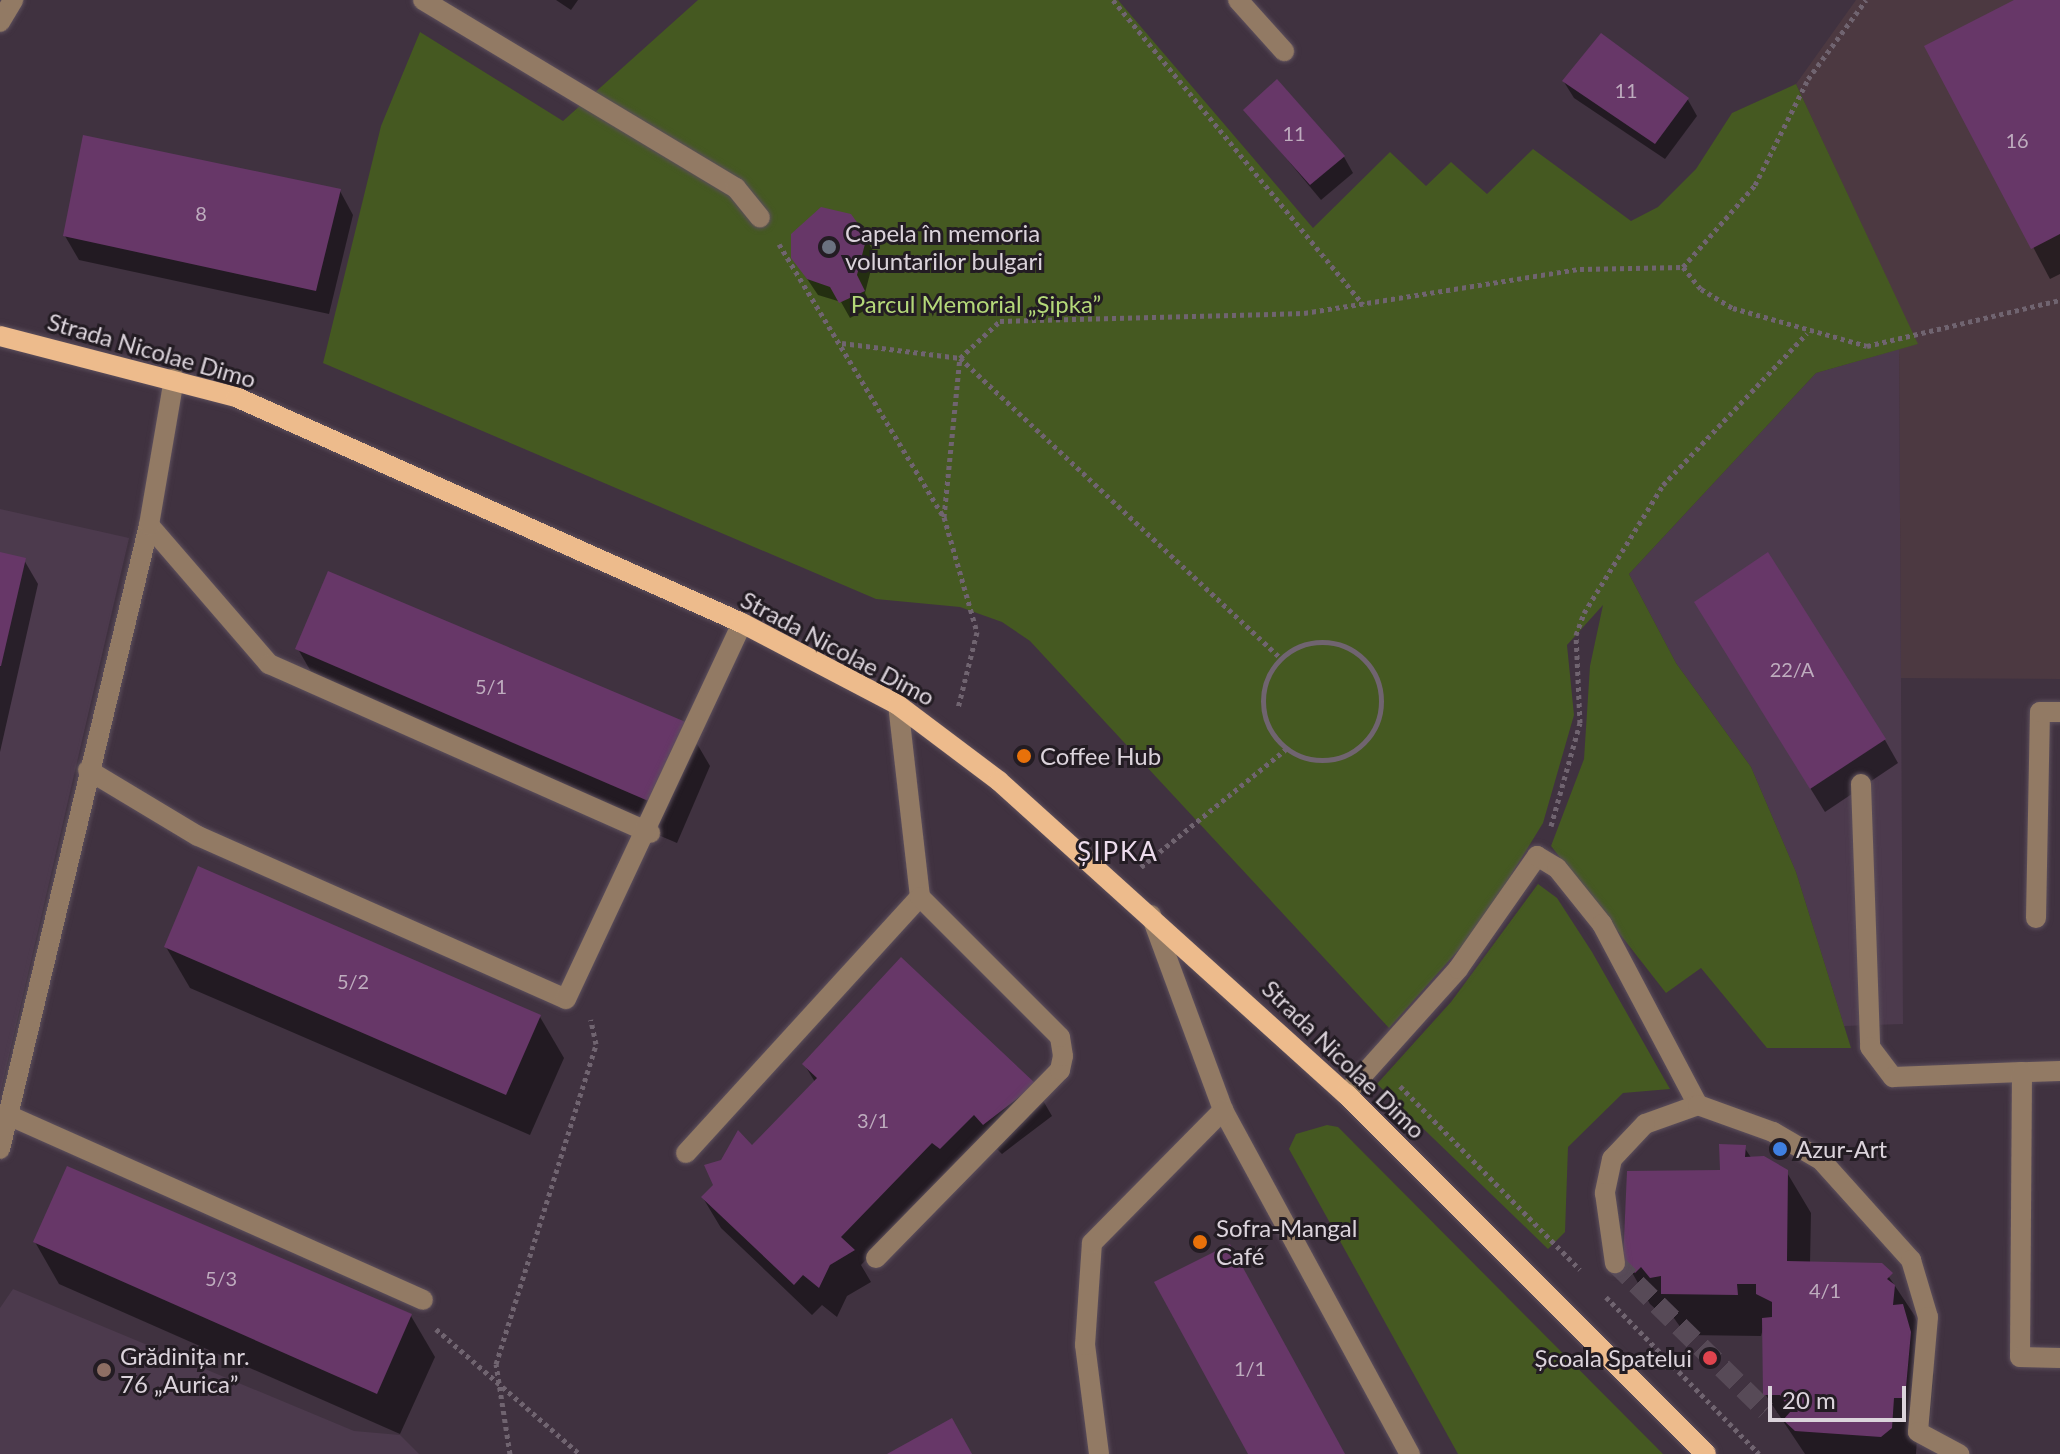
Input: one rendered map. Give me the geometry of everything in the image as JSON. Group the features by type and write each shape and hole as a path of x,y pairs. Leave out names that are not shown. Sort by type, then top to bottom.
{"main road":[{"name":"Strada Nicolae Dimo","path":"0,336 174,378 236,397 742,623 898,705 947,739 1119,885 1346,1094 1706,1454"}],"street":[{"path":"0,22 13,0"},
{"path":"423,0 736,188 760,218"},
{"path":"1238,0 1284,51"},
{"path":"0,1149 88,770 149,525 174,378"},
{"path":"149,525 269,664 650,833"},
{"path":"88,770 198,836 566,999 650,833 742,623"},
{"path":"876,1258 1060,1070 1063,1056 1060,1037 920,897 898,705"},
{"path":"2036,918 2040,712 2060,712"},
{"path":"1861,784 1870,1047 1893,1077 2060,1071"},
{"path":"1346,1094 1458,969 1537,856 1578,889 1602,924 1698,1105"},
{"path":"686,1153 920,897"},
{"path":"1150,913 1223,1110 1410,1454"},
{"path":"2022,1072 2020,1357 2060,1358"},
{"path":"1615,1263 1605,1193 1612,1159 1645,1124 1698,1105 1773,1132 1821,1160 1911,1260 1928,1317 1918,1432 1959,1454"},
{"path":"1099,1454 1085,1345 1092,1243 1223,1110"},
{"path":"10,1116 423,1300"}],"path":[{"path":"1113,0 1363,305"},
{"path":"944,517 960,358 1000,321 1363,305 1580,269 1683,267 1755,185 1808,79 1866,0"},
{"path":"760,218 841,342 944,517 977,632 973,667 947,739"},
{"path":"1683,267 1701,289 1733,308 1807,333 1867,346 2060,300"},
{"path":"1537,856 1574,763 1582,683 1576,635 1584,613 1663,485 1807,333"},
{"path":"841,342 960,358 1281,658"},
{"path":"1318,642 1339,644 1372,669 1380,688 1376,728 1346,756 1305,758 1286,749 1268,725 1263,694 1281,658 1318,642"},
{"path":"1119,885 1286,749"},
{"path":"510,1454 497,1381 502,1340 596,1044 589,1010 566,999"},
{"path":"1376,1061 1584,1274"},
{"path":"1595,1286 1759,1454"},
{"path":"423,1300 426,1318 580,1454"}],"shaded area":[{"path":"1856,0 2060,0 2060,679 1901,678 1899,349 1917,344 1796,84"},
{"path":"1899,349 1903,1024 1844,1026 1796,872 1751,767 1676,663 1629,574 1816,373"},
{"path":"0,509 129,538 0,1094"},
{"name":"Grădinița nr. 76 „Aurica”","path":"13,1289 354,1431 400,1435 419,1454 0,1454 0,1308"}],"green space":[{"name":"Parcul Memorial „Șipka”","path":"698,0 1118,0 1313,228 1390,152 1426,186 1451,162 1487,194 1533,149 1631,221 1658,207 1696,169 1732,113 1796,84 1918,344 1816,373 1629,574 1676,663 1751,767 1796,872 1851,1048 1767,1048 1701,968 1666,993 1551,846 1584,759 1590,666 1603,605 1567,645 1574,715 1543,823 1479,927 1389,1028 1030,641 1002,622 960,607 876,599 323,363 381,126 420,32 563,121"},
{"path":"1538,884 1557,898 1592,952 1670,1089 1623,1093 1568,1147 1565,1232 1548,1249 1377,1084 1451,1002"},
{"path":"1327,1125 1338,1127 1663,1454 1458,1454 1289,1149 1296,1134"}],"building":[{"path":"2014,0 2060,0 2060,234 2031,249 1924,46"},
{"path":"1601,33 1689,98 1655,144 1562,81"},
{"path":"1277,79 1345,156 1310,185 1243,110"},
{"path":"83,135 341,189 316,291 63,236"},
{"name":"Capela în memoria voluntarilor bulgari","path":"821,207 851,214 867,236 857,275 865,291 839,303 830,287 807,279 791,258 791,234"},
{"path":"0,552 26,558 1,666 0,666"},
{"path":"1768,552 1886,739 1810,789 1694,602"},
{"path":"328,571 688,723 653,803 295,649"},
{"path":"198,866 541,1015 506,1095 164,947"},
{"path":"901,957 1036,1084 983,1125 974,1115 940,1149 932,1143 841,1237 855,1250 830,1265 819,1288 803,1275 794,1285 701,1197 713,1185 704,1165 721,1160 738,1130 752,1145 817,1078 802,1064"},
{"path":"1719,1144 1746,1145 1745,1157 1764,1156 1788,1170 1787,1261 1882,1263 1893,1273 1887,1279 1895,1285 1893,1305 1903,1304 1911,1332 1905,1398 1894,1398 1892,1428 1881,1437 1795,1431 1783,1420 1791,1411 1780,1395 1763,1395 1762,1318 1772,1317 1772,1302 1756,1294 1756,1284 1737,1284 1738,1295 1661,1294 1661,1276 1650,1278 1641,1267 1635,1273 1623,1262 1627,1171 1720,1170"},
{"path":"67,1166 412,1314 377,1394 33,1242"},
{"path":"1230,1244 1345,1454 1248,1454 1154,1282"},
{"path":"952,1418 972,1454 887,1454"}],"tunnel":[{"path":"1615,1263 1766,1411"}],"place":[{"name":"Capela în memoria voluntarilor bulgari","path":"829,247"},
{"name":"Coffee Hub","path":"1024,756"},
{"name":"Azur-Art","path":"1780,1149"},
{"name":"Sofra-Mangal Café","path":"1200,1242"},
{"name":"Școala Spatelui","path":"1710,1358"},
{"name":"Grădinița nr. 76 „Aurica”","path":"104,1370"}],"district":[{"name":"ȘIPKA","path":"1118,852"}]}
